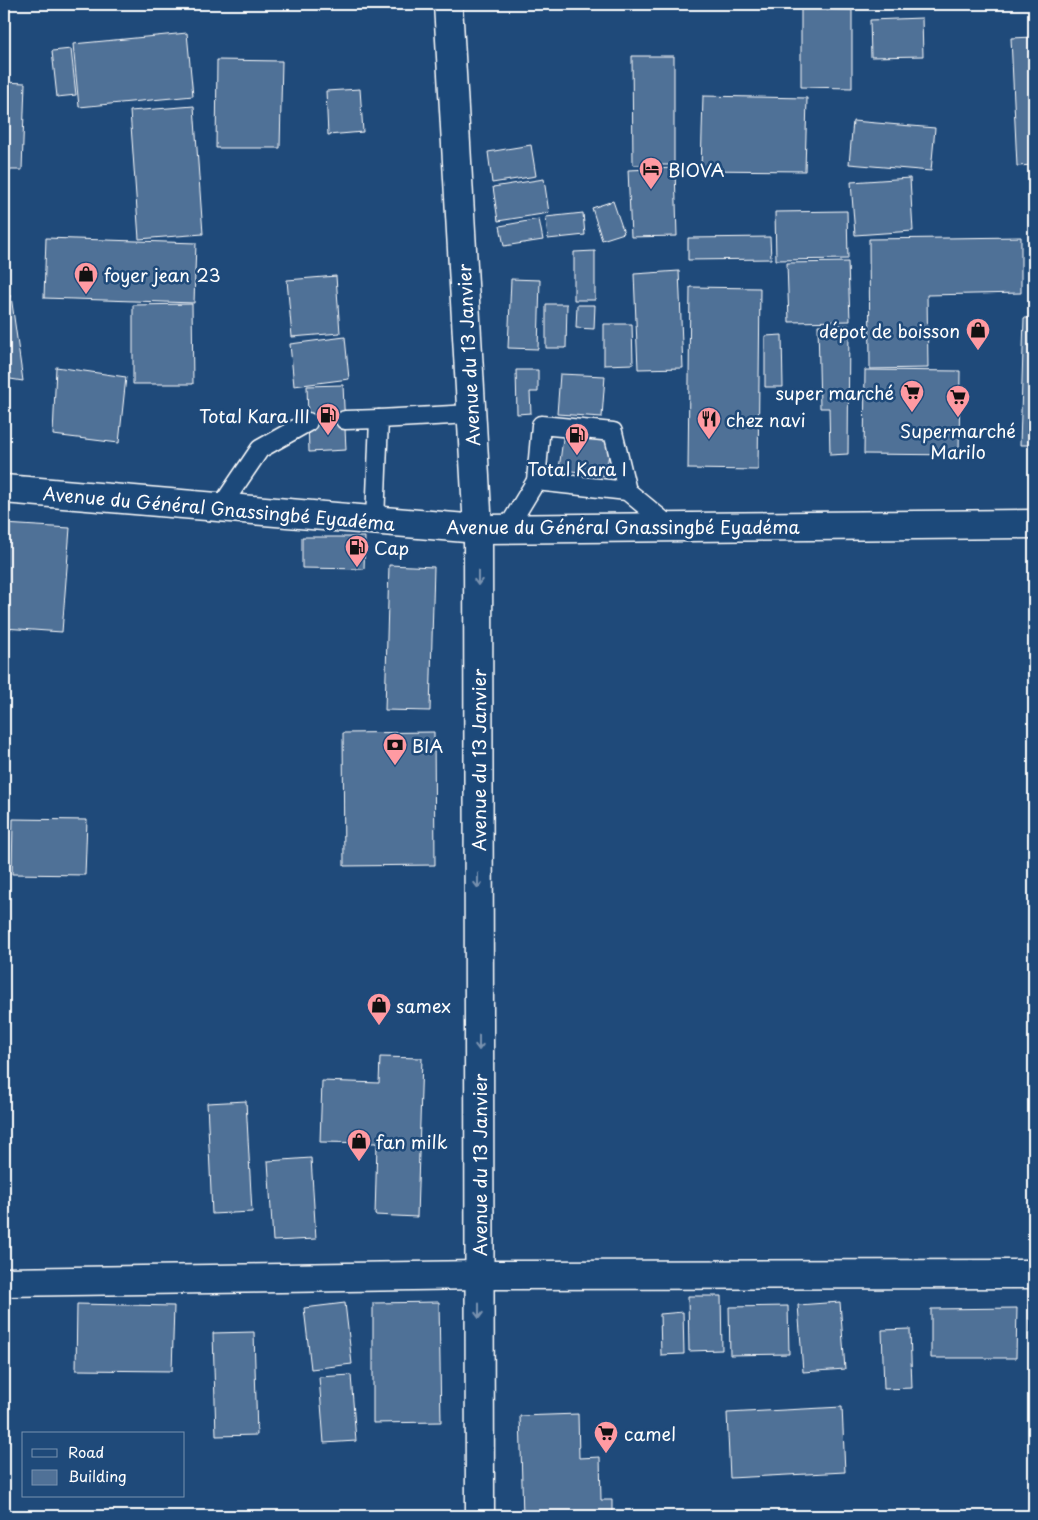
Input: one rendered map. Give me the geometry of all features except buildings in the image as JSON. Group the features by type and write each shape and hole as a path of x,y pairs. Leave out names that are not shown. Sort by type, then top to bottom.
{"main road":[{"name":"Avenue du 13 Janvier","path":"448,4 478,530 480,1516"},
{"name":"Avenue du Général Gnassingbé Eyadéma","path":"4,489 478,530 1034,524"},
{"path":"4,1282 479,1275 1034,1274"}],"lane":[{"path":"345,420 471,414"},
{"path":"376,521 378,419"},
{"path":"220,508 260,449 308,422"},
{"path":"507,529 536,481 541,425 613,432 627,492"},
{"path":"536,481 627,492 672,528"}],"place":[{"name":"BIOVA","path":"651,190"},
{"name":"foyer jean 23","path":"86,295"},
{"name":"dépot de boisson","path":"978,351"},
{"name":"super marché","path":"912,413"},
{"name":"Supermarché Marilo","path":"958,418"},
{"name":"Total Kara III","path":"328,436"},
{"name":"chez navi","path":"709,440"},
{"name":"Total Kara I","path":"577,456"},
{"name":"Cap","path":"357,568"},
{"name":"BIA","path":"395,766"},
{"name":"samex","path":"379,1026"},
{"name":"fan milk","path":"359,1162"},
{"name":"camel","path":"606,1454"}]}
